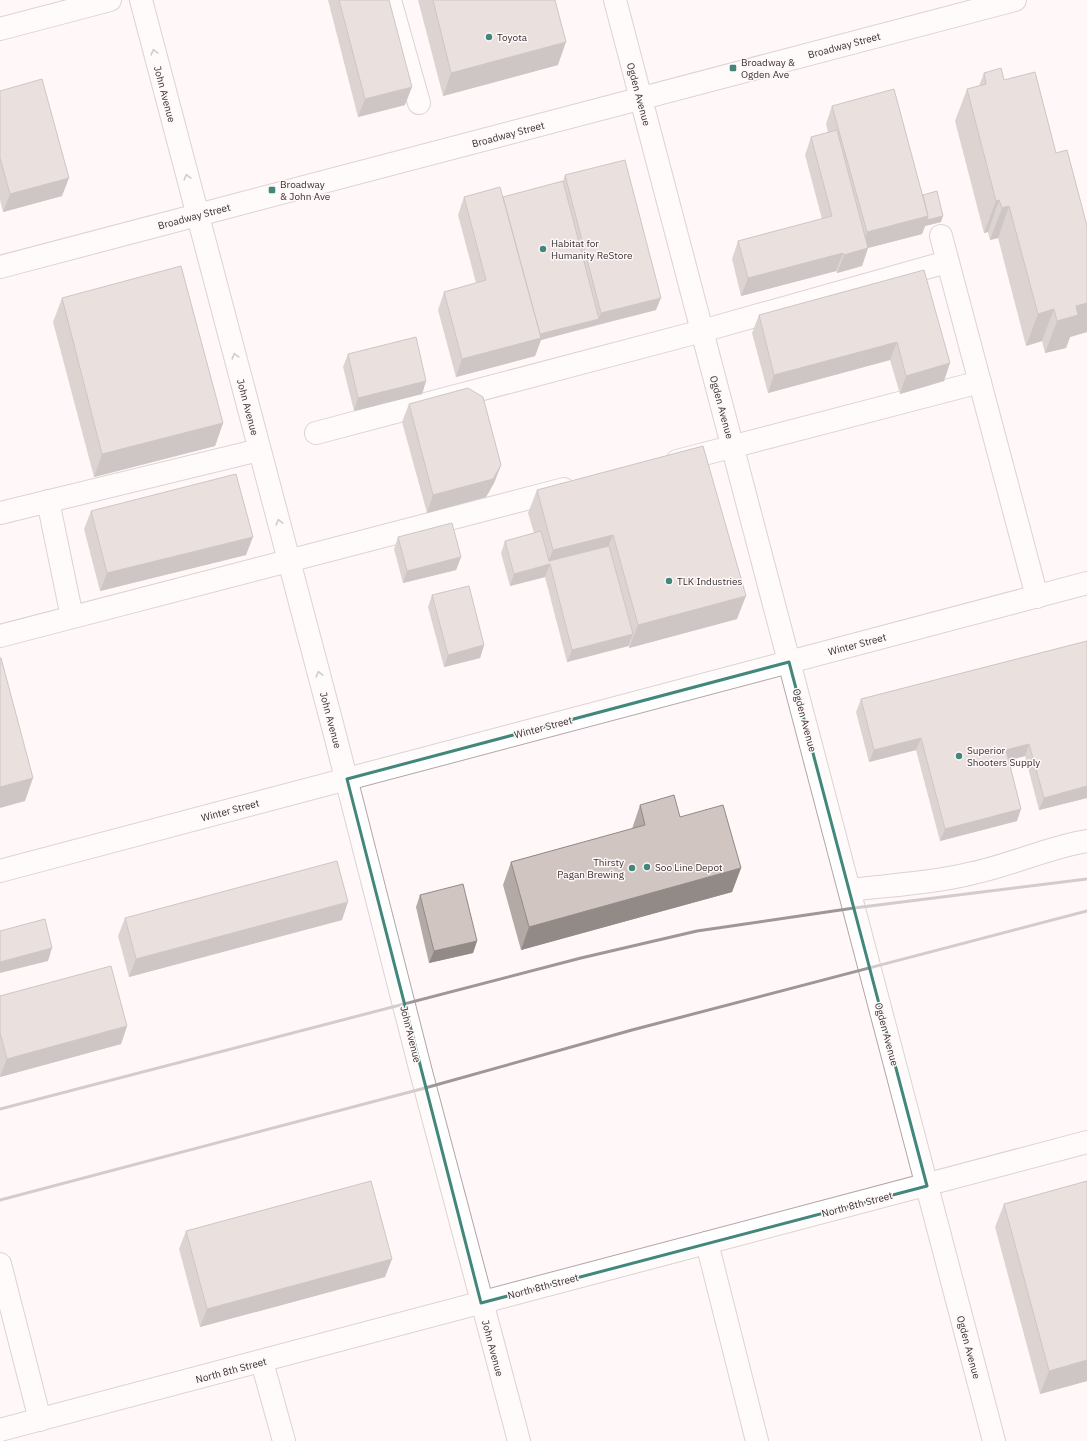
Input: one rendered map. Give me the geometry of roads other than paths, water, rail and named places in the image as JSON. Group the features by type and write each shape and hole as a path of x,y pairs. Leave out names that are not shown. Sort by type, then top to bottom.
{"street":[{"path":"0,29 110,0"},
{"name":"John Avenue","path":"141,0 347,779 481,1303 518,1441"},
{"path":"390,0 419,103"},
{"name":"Ogden Avenue","path":"615,0 994,1441"},
{"name":"Broadway Street","path":"0,267 1015,0"},
{"path":"940,236 1037,596"},
{"path":"316,433 702,331 947,262"},
{"path":"656,466 980,382"},
{"path":"0,514 260,450"},
{"path":"0,636 288,560 587,484"},
{"path":"48,501 72,617"},
{"name":"Winter Street","path":"0,871 1087,583"},
{"path":"850,890 946,879 974,873 1066,844 1087,841"},
{"name":"North 8th Street","path":"0,1430 927,1186 1087,1142"},
{"path":"707,1243 757,1441"},
{"path":"0,1264 40,1420"},
{"path":"262,1362 284,1441"}],"railway":[{"path":"0,1109 581,958 697,931 854,908 1087,879"},
{"path":"0,1200 425,1088 632,1030 1087,911"}],"place":[{"name":"Toyota","path":"489,37"},
{"name":"Broadway & Ogden Ave","path":"733,68"},
{"name":"Broadway & John Ave","path":"272,190"},
{"name":"Habitat for Humanity ReStore","path":"543,249"},
{"name":"TLK Industries","path":"669,581"},
{"name":"Superior Shooters Supply","path":"959,756"},
{"name":"Soo Line Depot","path":"647,867"},
{"name":"Thirsty Pagan Brewing","path":"632,868"}]}
